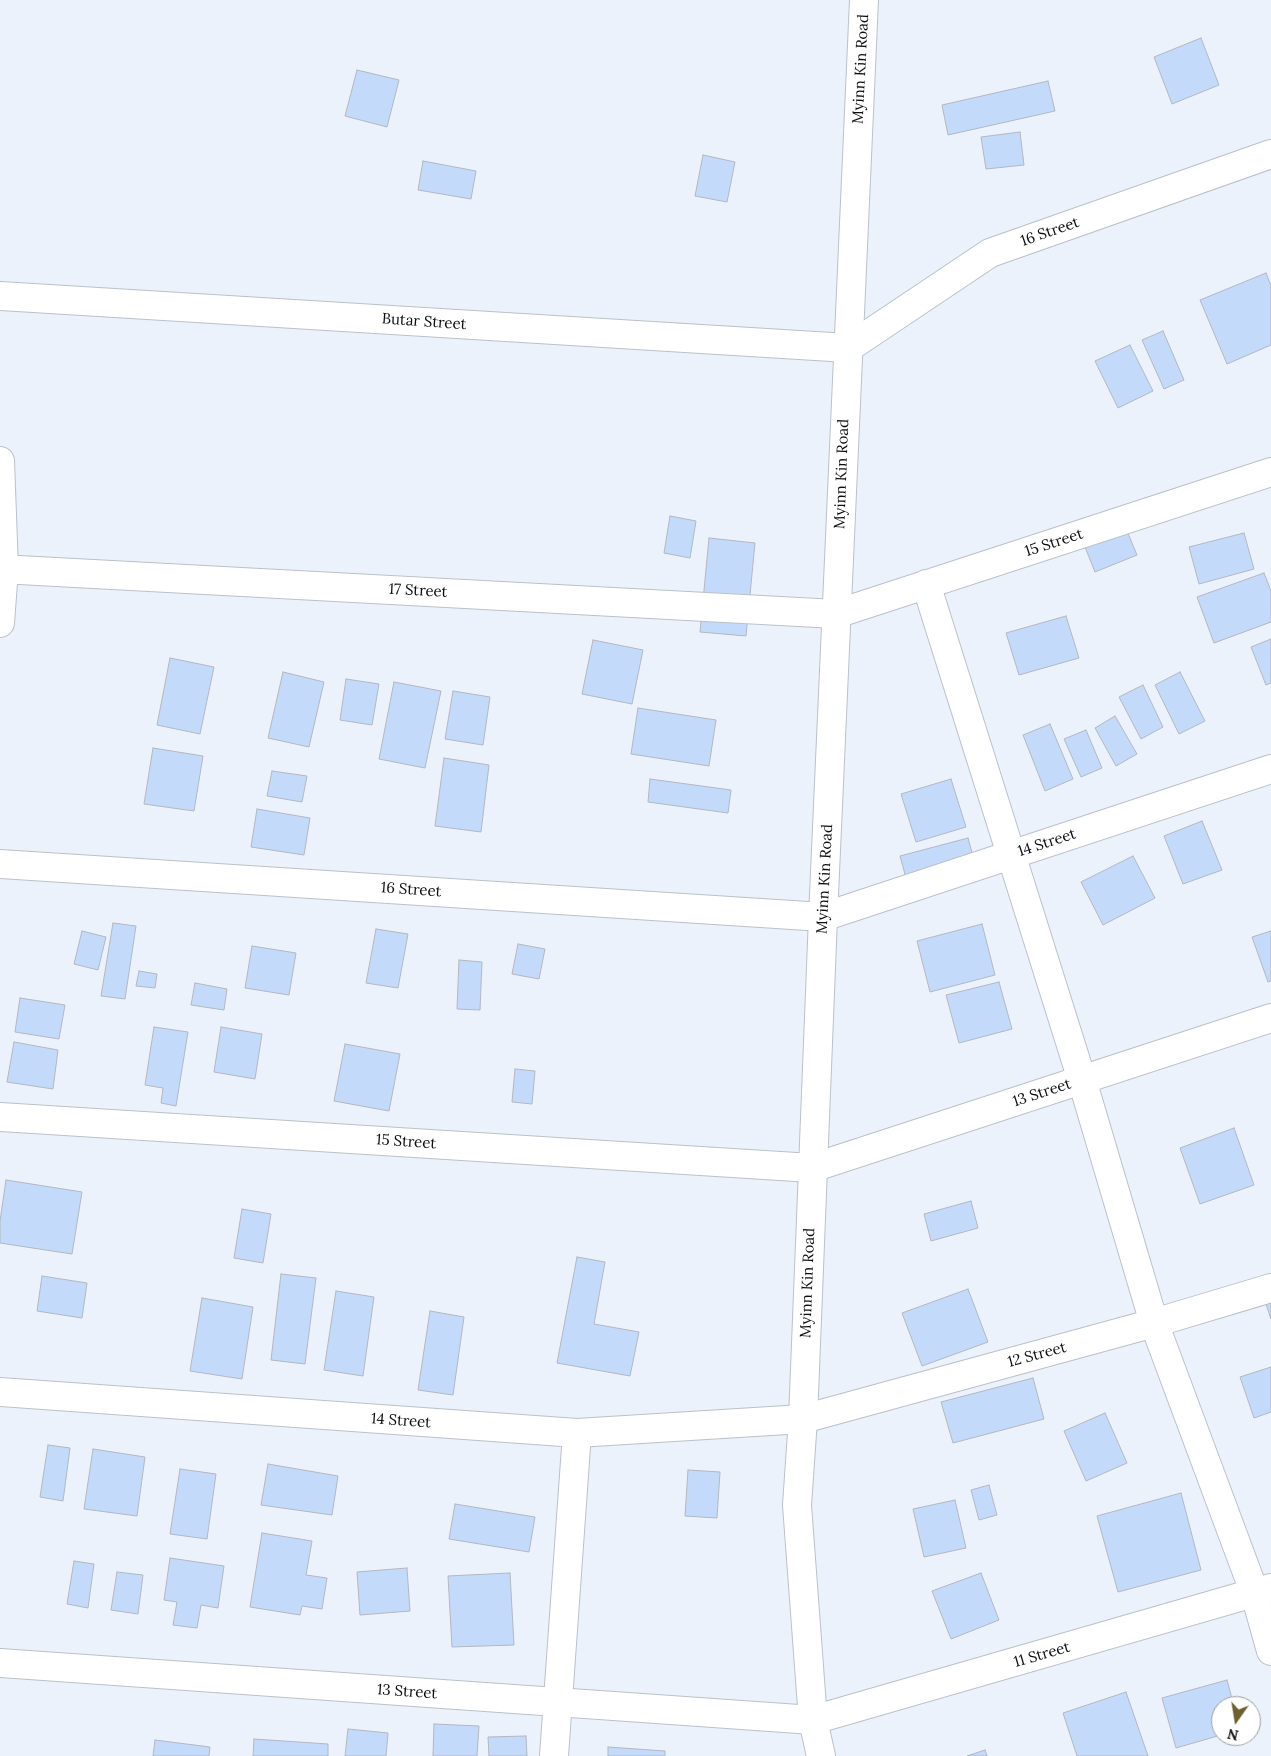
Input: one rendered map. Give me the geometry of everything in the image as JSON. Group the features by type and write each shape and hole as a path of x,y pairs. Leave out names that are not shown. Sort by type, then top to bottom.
{"street":[{"name":"Myinn Kin Road","path":"821,1756 813,1720 798,1505 864,0"},
{"name":"16 Street","path":"848,348 990,253 1271,154"},
{"name":"Butar Street","path":"0,296 848,348"},
{"path":"0,461 2,569 0,623"},
{"name":"15 Street","path":"836,614 1271,472"},
{"name":"17 Street","path":"2,569 836,614"},
{"path":"926,584 1082,1080 1154,1323 1263,1591 1271,1651"},
{"name":"14 Street","path":"823,917 1271,769"},
{"name":"16 Street","path":"0,864 823,917"},
{"name":"13 Street","path":"812,1168 1271,1018"},
{"name":"15 Street","path":"0,1117 812,1168"},
{"name":"12 Street","path":"803,1419 1154,1323 1271,1288"},
{"name":"14 Street","path":"0,1392 577,1433 803,1419"},
{"path":"554,1756 577,1433"},
{"name":"11 Street","path":"813,1720 1263,1591"},
{"name":"13 Street","path":"0,1663 813,1720"}],"building":[{"path":"1201,38 1219,85 1172,104 1154,57"},
{"path":"357,70 399,80 387,127 345,116"},
{"path":"1048,81 1055,111 948,135 942,105"},
{"path":"1020,132 1024,165 986,169 981,137"},
{"path":"703,155 735,162 727,202 695,196"},
{"path":"423,161 476,171 471,199 418,190"},
{"path":"1266,273 1271,286 1271,345 1227,364 1200,300"},
{"path":"1163,331 1184,380 1164,389 1142,340"},
{"path":"1130,345 1153,391 1118,408 1095,361"},
{"path":"670,516 696,521 690,558 664,553"},
{"path":"1127,531 1137,555 1095,572 1085,547"},
{"path":"1244,533 1254,569 1199,584 1189,547"},
{"path":"709,538 755,543 746,636 700,632"},
{"path":"1264,573 1271,591 1271,622 1214,643 1197,597"},
{"path":"1066,616 1079,658 1019,675 1006,633"},
{"path":"1271,639 1271,683 1266,685 1251,647"},
{"path":"593,640 643,650 632,704 582,694"},
{"path":"170,658 214,667 200,734 157,725"},
{"path":"283,672 324,682 309,747 268,738"},
{"path":"1180,672 1205,721 1179,734 1155,685"},
{"path":"346,679 379,684 372,725 340,720"},
{"path":"394,682 441,691 425,768 379,759"},
{"path":"1143,685 1163,727 1141,739 1119,697"},
{"path":"453,691 490,697 483,745 445,739"},
{"path":"638,708 716,720 709,766 631,754"},
{"path":"1115,716 1137,754 1116,766 1095,728"},
{"path":"1050,724 1073,779 1045,791 1023,735"},
{"path":"1086,730 1102,768 1081,777 1064,739"},
{"path":"153,748 203,756 194,811 144,804"},
{"path":"444,758 489,765 481,832 435,826"},
{"path":"272,771 307,776 302,802 267,796"},
{"path":"650,779 731,790 728,813 648,802"},
{"path":"951,779 966,827 916,842 901,794"},
{"path":"257,809 310,818 304,855 251,847"},
{"path":"1202,821 1222,870 1183,884 1164,836"},
{"path":"968,838 974,860 906,878 900,856"},
{"path":"1133,856 1155,898 1103,925 1081,882"},
{"path":"113,923 136,926 125,999 101,996"},
{"path":"982,924 995,975 930,992 917,941"},
{"path":"376,929 408,934 398,988 366,983"},
{"path":"82,931 106,937 98,970 74,964"},
{"path":"1271,931 1271,981 1268,982 1252,937"},
{"path":"518,944 545,949 539,979 512,974"},
{"path":"252,946 296,953 289,995 245,988"},
{"path":"459,960 482,962 480,1010 457,1009"},
{"path":"139,971 157,974 155,988 136,986"},
{"path":"999,982 1012,1029 959,1043 946,995"},
{"path":"195,983 227,989 224,1010 191,1005"},
{"path":"20,998 65,1005 59,1039 15,1032"},
{"path":"154,1027 188,1032 176,1106 161,1103 163,1088 145,1085"},
{"path":"221,1027 262,1034 255,1079 214,1072"},
{"path":"14,1042 58,1050 53,1089 7,1082"},
{"path":"345,1044 400,1054 389,1111 334,1101"},
{"path":"515,1069 535,1071 532,1104 512,1102"},
{"path":"1234,1128 1254,1185 1200,1204 1180,1148"},
{"path":"6,1180 82,1192 72,1254 0,1243 0,1221"},
{"path":"971,1201 978,1228 931,1241 924,1214"},
{"path":"242,1209 271,1214 263,1263 234,1258"},
{"path":"577,1257 605,1262 594,1324 639,1332 630,1376 557,1363"},
{"path":"281,1274 316,1278 305,1364 271,1360"},
{"path":"42,1276 87,1283 82,1318 37,1311"},
{"path":"968,1289 988,1342 922,1366 902,1313"},
{"path":"336,1291 374,1297 363,1376 324,1370"},
{"path":"202,1298 253,1307 242,1379 190,1371"},
{"path":"1271,1299 1271,1319 1265,1301"},
{"path":"430,1311 464,1317 453,1395 418,1390"},
{"path":"1271,1367 1271,1412 1254,1418 1240,1377"},
{"path":"1033,1378 1044,1419 953,1443 941,1402"},
{"path":"1105,1413 1127,1463 1086,1481 1064,1431"},
{"path":"48,1445 70,1448 63,1501 40,1497"},
{"path":"93,1449 145,1457 137,1516 84,1509"},
{"path":"268,1464 338,1476 332,1515 261,1505"},
{"path":"180,1469 216,1474 207,1539 170,1534"},
{"path":"688,1470 720,1472 717,1518 685,1516"},
{"path":"989,1485 997,1515 979,1520 971,1490"},
{"path":"1181,1493 1201,1570 1118,1592 1097,1516"},
{"path":"955,1500 966,1548 924,1557 913,1509"},
{"path":"455,1504 535,1517 529,1552 449,1539"},
{"path":"262,1533 312,1541 306,1575 327,1578 322,1609 302,1606 300,1615 250,1607"},
{"path":"170,1558 224,1566 218,1608 201,1605 197,1628 173,1625 177,1602 164,1600"},
{"path":"74,1561 94,1564 88,1608 67,1604"},
{"path":"407,1568 410,1611 360,1615 357,1572"},
{"path":"117,1572 143,1575 138,1614 111,1610"},
{"path":"510,1573 514,1645 452,1647 448,1576"},
{"path":"981,1573 999,1620 951,1639 932,1591"},
{"path":"1227,1680 1231,1696 1211,1696 1211,1738 1176,1748 1162,1698"},
{"path":"1126,1692 1148,1756 1077,1756 1063,1713"},
{"path":"434,1724 479,1726 477,1756 433,1756"},
{"path":"348,1729 388,1733 386,1756 345,1756"},
{"path":"526,1736 527,1756 489,1756 488,1737"},
{"path":"254,1739 328,1744 328,1756 253,1756"},
{"path":"155,1740 210,1747 209,1756 153,1756"},
{"path":"608,1747 665,1751 665,1756 608,1756"},
{"path":"985,1750 987,1756 967,1756"}]}
